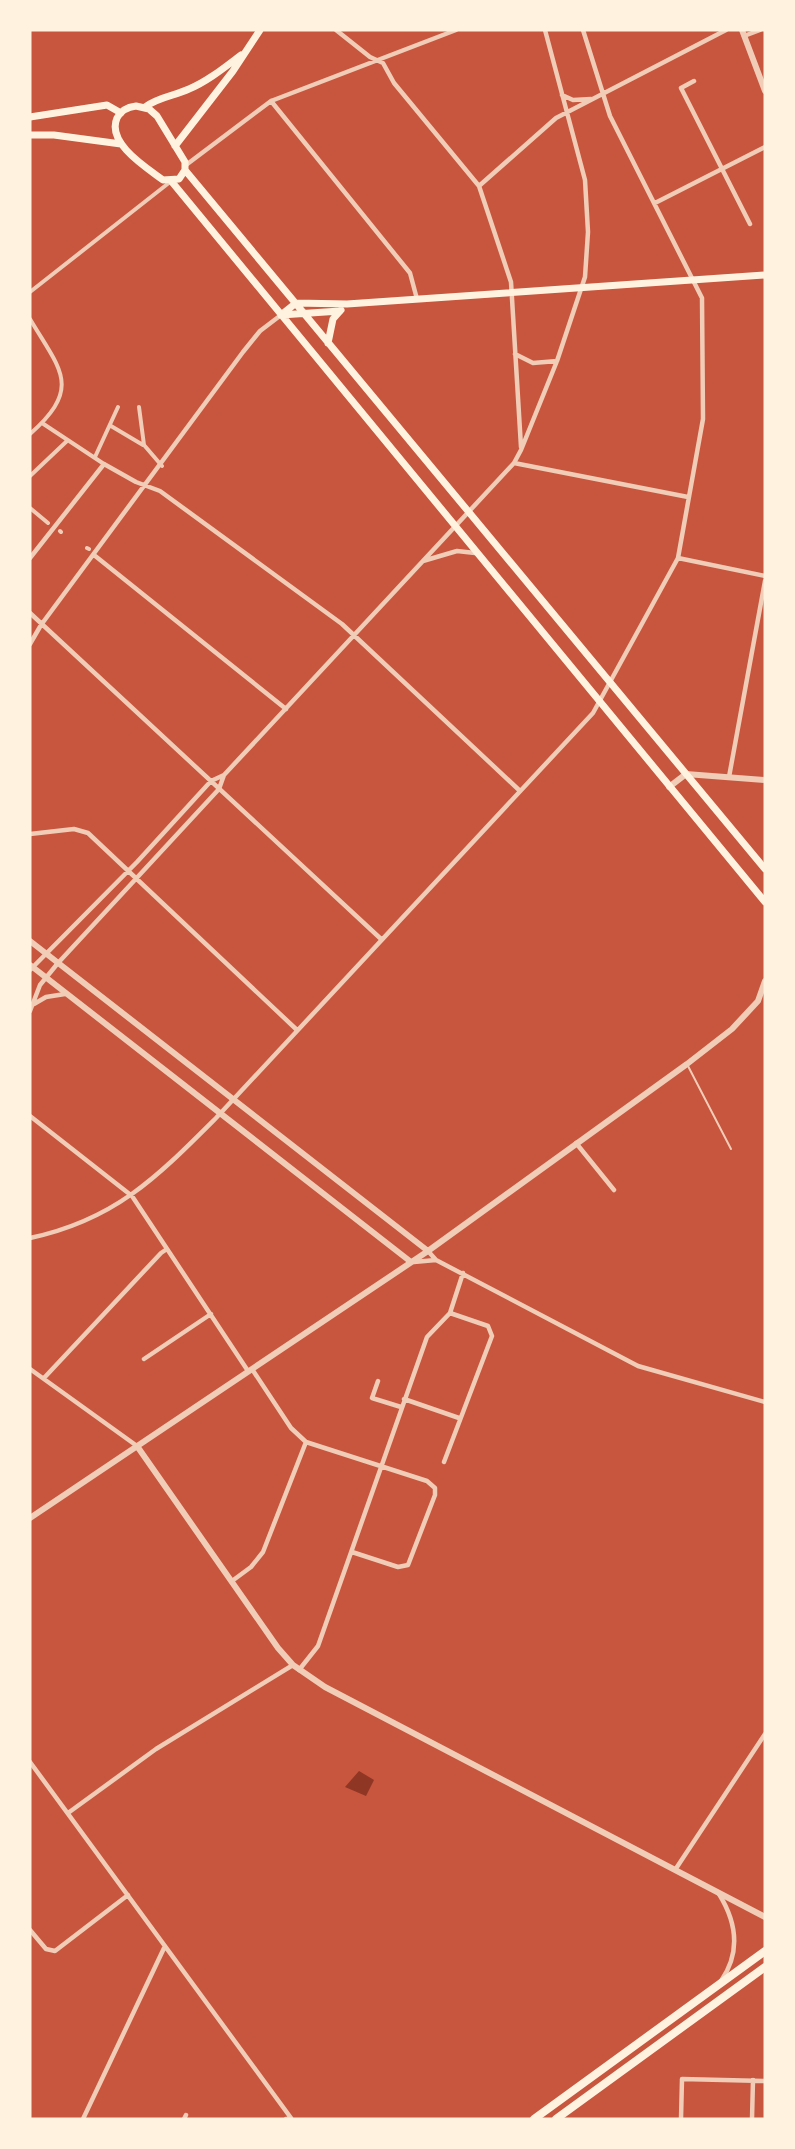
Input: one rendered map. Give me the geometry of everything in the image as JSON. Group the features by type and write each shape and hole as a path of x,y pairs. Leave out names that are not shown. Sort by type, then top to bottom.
{"main road":[{"path":"175,146 207,106 260,30"},
{"path":"145,107 154,100 197,86 243,54"},
{"path":"30,117 107,105 121,113"},
{"path":"765,869 185,168 157,116 145,107 130,107 121,113 115,127 121,144 160,178 171,182 765,902"},
{"path":"30,135 54,135 121,144"},
{"path":"171,182 181,178 185,168"},
{"path":"281,315 296,303 347,304 765,275"},
{"path":"328,343 333,319 347,304"},
{"path":"281,315 340,311"},
{"path":"534,2119 765,1951"},
{"path":"556,2119 765,1967"}],"street":[{"path":"336,30 383,63 394,83 479,186 511,282 521,450"},
{"path":"185,168 271,101 456,30"},
{"path":"447,34 462,30"},
{"path":"31,1008 46,977 58,963 219,789 224,776 514,463 521,450 582,288 585,277 588,232 586,193 580,155 545,30"},
{"path":"30,1238 53,1233 132,1196 162,1172 220,1113 593,713 678,558 703,419 702,298 610,116 583,30"},
{"path":"479,186 556,118 726,30"},
{"path":"760,30 743,33 765,91"},
{"path":"694,81 681,88 750,224"},
{"path":"562,95 573,100 594,98"},
{"path":"271,101 410,273 417,299"},
{"path":"655,203 765,147"},
{"path":"32,291 171,182"},
{"path":"30,644 41,625 162,466 260,331 281,315"},
{"path":"30,319 61,372 61,398 54,411 30,434"},
{"path":"515,354 533,363 556,361"},
{"path":"95,458 118,407"},
{"path":"139,407 144,445"},
{"path":"40,425 104,464 160,491 314,602 354,634 519,790"},
{"path":"111,426 144,445 162,466"},
{"path":"30,476 68,440"},
{"path":"514,463 688,497"},
{"path":"30,558 104,464"},
{"path":"30,508 48,523"},
{"path":"423,561 457,551 475,553"},
{"path":"94,555 286,709"},
{"path":"678,558 765,578 729,777"},
{"path":"30,612 41,625 381,939"},
{"path":"669,787 686,774 765,780"},
{"path":"224,776 211,781 129,870 47,954 31,967 411,1262 436,1260"},
{"path":"30,834 74,829 88,833 297,1030"},
{"path":"30,941 428,1251 436,1260 638,1366 765,1402"},
{"path":"30,1518 428,1251 687,1064 732,1029 758,1001 765,981"},
{"path":"31,1008 51,996 62,993 71,997"},
{"path":"30,1116 132,1196 291,1428 306,1442 427,1481 435,1488 435,1495 408,1565 398,1567 352,1552"},
{"path":"576,1143 614,1190"},
{"path":"44,1378 161,1252 167,1249"},
{"path":"299,1670 318,1646 427,1337 450,1313 463,1273"},
{"path":"444,1462 492,1336 488,1326 450,1313"},
{"path":"144,1359 211,1314"},
{"path":"30,1369 137,1446 278,1648 299,1670 325,1687 765,1917"},
{"path":"378,1381 372,1398 401,1407"},
{"path":"404,1399 459,1418"},
{"path":"232,1581 251,1567 263,1552 306,1442"},
{"path":"68,1813 156,1749 293,1665"},
{"path":"675,1870 765,1734"},
{"path":"31,1766 68,1813 289,2118"},
{"path":"717,1892 731,1919 735,1942 731,1962 718,1985"},
{"path":"30,1930 46,1949 55,1951 128,1896"},
{"path":"83,2119 165,1946"},
{"path":"681,2119 682,2079 765,2081"},
{"path":"752,2119 753,2080"}],"lane":[{"path":"30,283 32,291"},
{"path":"687,1064 731,1149"}],"shaded area":[{"path":"359,1771 374,1780 366,1796 345,1787"}]}
